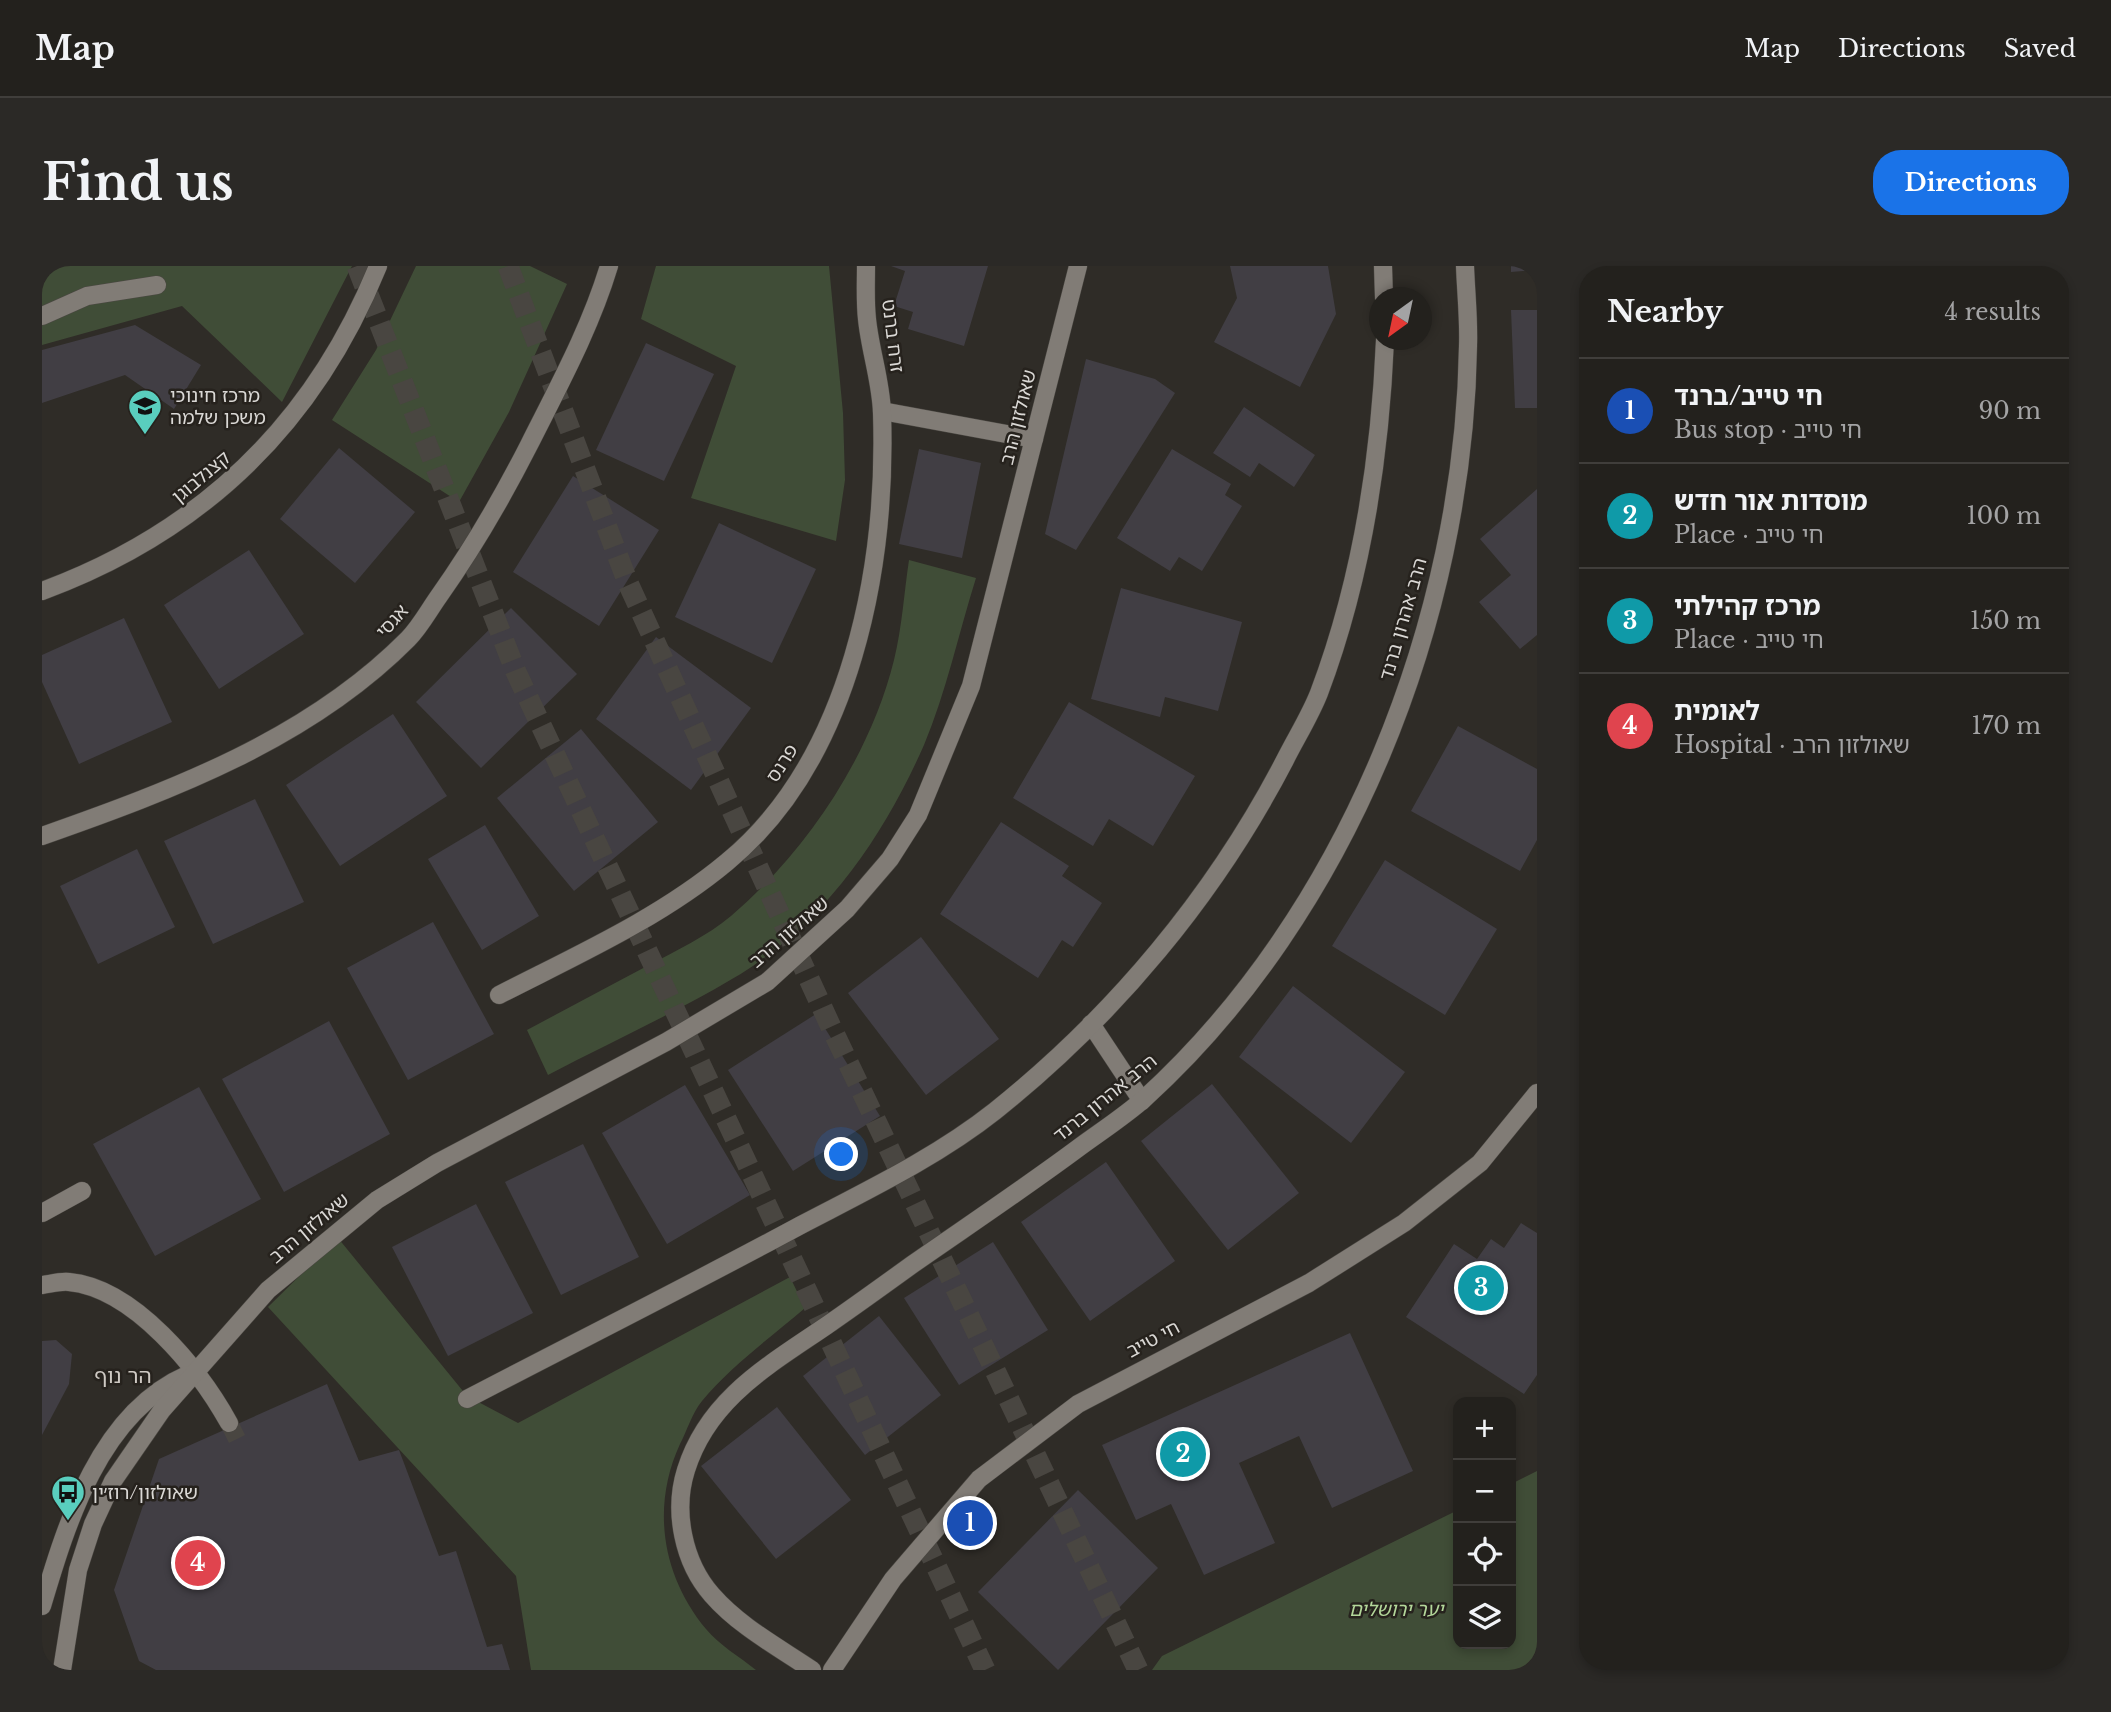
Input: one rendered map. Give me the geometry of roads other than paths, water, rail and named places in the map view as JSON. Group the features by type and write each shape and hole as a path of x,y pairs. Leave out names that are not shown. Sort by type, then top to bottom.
{"street":[{"name":"קצנלבוגן","path":"42,591 114,561 151,541 200,508 238,477 319,382 346,337 378,266"},
{"name":"אגסי","path":"42,836 211,772 303,721 364,679 410,637 461,566 505,494 574,356 609,266"},
{"name":"זרח ברנט","path":"866,266 867,319 882,411"},
{"name":"שאולזון הרב","path":"62,1670 78,1570 93,1524 113,1481 136,1446 193,1372 268,1290 377,1200 437,1163 720,1011 766,982 847,909 890,859 918,815 971,686 1078,266"},
{"path":"1383,266 1384,287"},
{"name":"הרב אהרון ברנד","path":"812,1670 747,1626 710,1594 682,1535 678,1505 686,1467 703,1432 732,1393 762,1367 891,1280 1142,1101 1201,1044 1299,918 1374,768 1415,664 1443,558 1460,460 1468,346 1465,266"},
{"path":"42,316 87,296 157,285"},
{"path":"467,1399 804,1224 941,1146 993,1112 1128,988 1224,861 1265,798 1317,696 1339,634 1362,547 1375,478 1384,350"},
{"path":"882,411 1034,439"},
{"name":"פרנס","path":"499,995 672,902 729,861 776,810 810,762 845,690 865,614 880,522 882,411"},
{"path":"1091,1024 1142,1101"},
{"name":"חי טייב","path":"832,1670 893,1578 979,1479 1077,1404 1308,1283 1404,1223 1480,1163 1537,1093"},
{"path":"42,1213 82,1191"},
{"path":"42,1285 66,1281 91,1286 117,1298 149,1321 193,1372 229,1423"},
{"name":"שאולזון הרב","path":"42,1606 67,1531 109,1444 146,1399 158,1389 193,1372"}],"tunnel":[{"path":"357,266 516,672 985,1670"},
{"path":"508,266 628,583 831,1027 1138,1670"},
{"path":"229,1423 239,1443"}],"place":[{"name":"מרכז חינוכי משכן שלמה","path":"145,436"},
{"name":"מרכז קהילתי","path":"1481,1288"},
{"name":"מוסדות אור חדש","path":"1183,1454"},
{"name":"שאולזון/רוז׳ין","path":"68,1522"},
{"name":"חי טייב/ברנד","path":"970,1523"},
{"name":"לאומית","path":"198,1563"}],"district":[{"name":"הר נוף","path":"123,1376"}],"park label":[{"name":"יער ירושלים","path":"1396,1609"}]}
